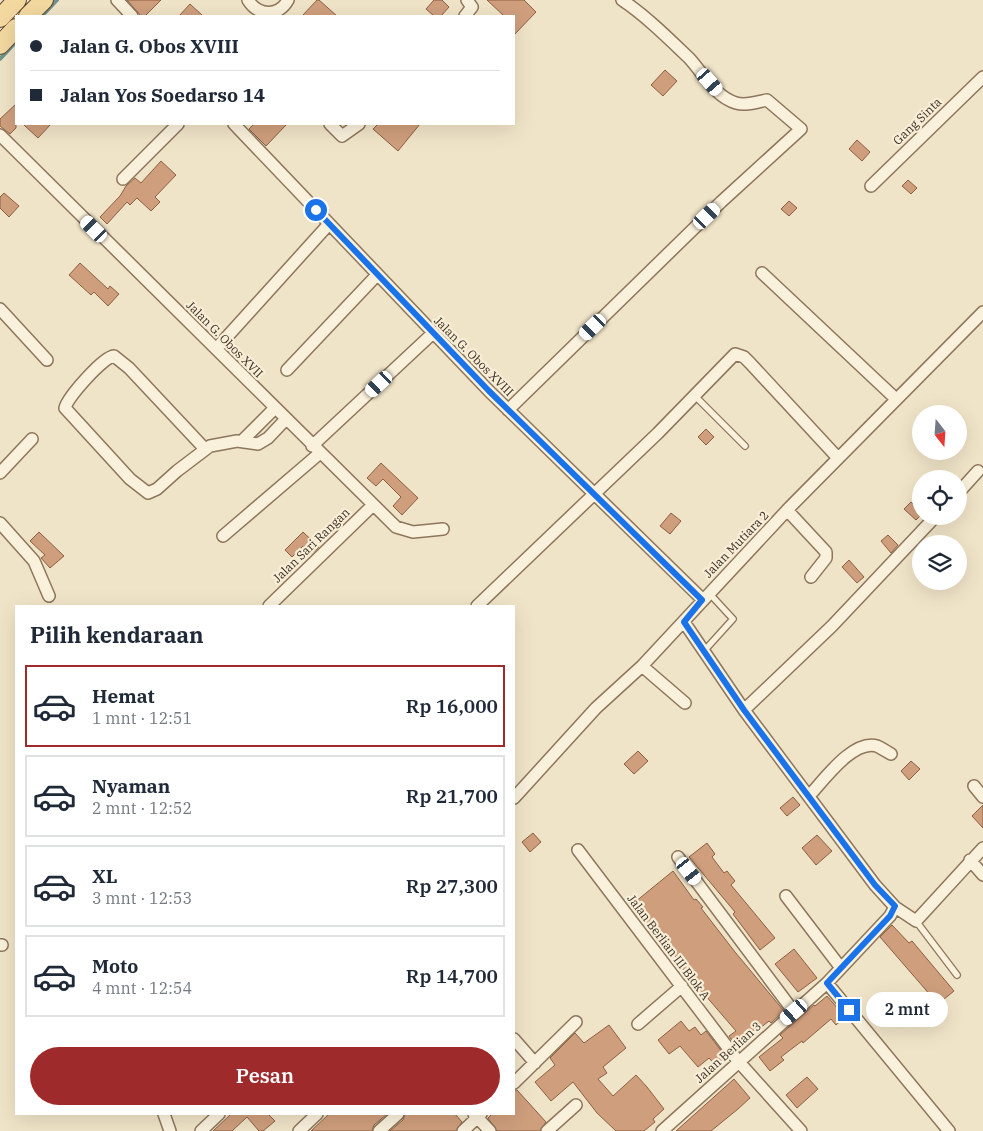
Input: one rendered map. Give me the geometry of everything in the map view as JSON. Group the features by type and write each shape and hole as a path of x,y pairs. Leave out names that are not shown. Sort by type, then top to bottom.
{"main road":[{"path":"0,18 17,0"},
{"path":"29,15 44,0"},
{"path":"0,45 15,29"}],"street":[{"path":"117,0 131,15"},
{"path":"248,0 252,6 264,14 281,9 288,0"},
{"path":"466,15 472,7 467,0"},
{"path":"508,410 721,202 801,129 767,100 749,104 736,103 719,94 690,59 636,10 622,0"},
{"name":"Gang Sinta","path":"871,186 983,77"},
{"path":"123,179 177,125"},
{"name":"Jalan G. Obos XVIII","path":"235,125 432,334 508,410 594,494 706,596"},
{"path":"331,125 340,135 346,135 358,125"},
{"name":"Jalan G. Obos XVII","path":"0,135 316,450 396,527 404,531 413,532 443,529"},
{"path":"216,349 329,224"},
{"path":"762,273 896,399"},
{"path":"287,370 377,275"},
{"path":"0,309 47,360"},
{"name":"Jalan Mutiara 2","path":"515,797 596,708 642,666 787,510 983,312"},
{"path":"223,536 316,450 432,334"},
{"path":"478,605 658,433 730,358 738,355 750,364 838,458"},
{"path":"206,449 129,368 114,356 109,357 100,366 70,398 65,408 130,479 148,494 157,490 206,449 219,444 242,441 253,445 264,442 286,419"},
{"path":"242,441 275,408"},
{"path":"0,473 32,439"},
{"path":"967,483 978,471"},
{"name":"Jalan Sari Rangan","path":"270,605 373,505"},
{"path":"787,510 826,552 826,558 812,577"},
{"path":"0,523 34,561 48,596"},
{"path":"744,710 832,626 927,525"},
{"path":"684,622 744,710 875,885 895,906 916,920 983,848"},
{"path":"642,666 684,704"},
{"path":"809,796 851,752 863,746 875,746 891,754"},
{"path":"974,786 983,797"},
{"name":"Jalan Berlian III Blok A","path":"578,850 738,1061 801,1131"},
{"path":"678,857 794,1012"},
{"path":"970,860 983,875"},
{"path":"786,896 841,968"},
{"name":"Jalan Berlian 3","path":"662,1131 827,983 890,916 895,906"},
{"path":"827,983 948,1131"},
{"path":"638,1024 682,986"},
{"path":"515,1082 576,1022"},
{"path":"515,1039 535,1063"},
{"path":"547,1131 576,1105"},
{"path":"164,1115 170,1131"},
{"path":"202,1131 218,1115"},
{"path":"299,1131 317,1115"},
{"path":"379,1131 397,1115"},
{"path":"462,1131 478,1115 490,1131"}],"lane":[{"path":"694,395 745,446"},
{"path":"704,651 733,619 706,596"},
{"path":"916,920 958,975"}],"building":[{"path":"127,0 161,0 146,15 140,15"},
{"path":"319,0 336,15 303,15"},
{"path":"434,0 442,0 449,7 442,15 433,15 426,9"},
{"path":"487,0 524,0 536,12 515,34 515,15 503,15"},
{"path":"190,4 202,15 180,15"},
{"path":"665,70 677,81 663,96 651,85"},
{"path":"15,105 16,128 10,134 0,126 0,119"},
{"path":"24,125 50,125 38,138"},
{"path":"253,125 286,125 266,146 249,129"},
{"path":"377,125 419,125 398,151 373,129"},
{"path":"857,140 870,152 862,161 849,149"},
{"path":"161,161 176,175 155,197 160,202 151,211 137,198 130,205 127,202 107,224 100,217 120,196 126,186 135,178 141,183"},
{"path":"908,180 917,188 911,194 902,186"},
{"path":"4,193 19,206 9,217 0,208 0,197"},
{"path":"789,201 797,208 789,216 781,209"},
{"path":"80,263 108,289 110,286 119,294 108,306 94,292 91,295 69,275"},
{"path":"706,429 714,437 706,445 698,437"},
{"path":"381,463 418,498 402,515 393,506 401,497 383,479 376,486 367,478"},
{"path":"912,503 912,516 904,509"},
{"path":"671,513 681,521 670,534 660,526"},
{"path":"39,532 64,556 50,568 41,558 45,555 30,541"},
{"path":"303,532 319,547 311,554 303,546 292,557 285,550"},
{"path":"888,535 898,545 891,553 881,541"},
{"path":"849,560 864,577 857,583 842,567"},
{"path":"638,751 648,761 634,774 624,764"},
{"path":"911,761 920,769 909,780 901,771"},
{"path":"793,797 800,805 787,816 780,808"},
{"path":"983,805 983,828 972,816"},
{"path":"533,833 541,842 530,852 522,842"},
{"path":"817,835 832,851 816,865 802,848"},
{"path":"707,843 715,854 712,857 724,873 727,871 735,881 731,885 775,938 760,950 733,914 735,912 689,857"},
{"path":"673,871 694,900 696,899 703,907 701,908 735,952 784,1011 771,1023 769,1021 754,1033 756,1035 737,1048 729,1036 736,1031 680,966 682,964 645,920 648,918 635,902"},
{"path":"892,925 909,943 912,941 954,991 938,1004 880,937"},
{"path":"794,949 817,978 798,992 775,964"},
{"path":"827,996 845,1017 836,1025 831,1019 803,1043 802,1041 781,1057 784,1060 770,1071 759,1057 783,1038 780,1035"},
{"path":"681,1021 689,1031 695,1027 701,1035 706,1031 726,1057 716,1066 709,1058 698,1067 680,1046 669,1054 658,1040"},
{"path":"609,1025 626,1048 603,1067 607,1073 598,1079 613,1096 636,1075 647,1087 664,1109 653,1119 655,1122 644,1131 616,1131 597,1113 573,1082 551,1101 535,1082 555,1065 550,1058 575,1033 584,1043"},
{"path":"807,1077 818,1089 797,1108 786,1095"},
{"path":"734,1079 750,1098 738,1109 711,1131 676,1131"},
{"path":"515,1090 517,1090 546,1122 540,1131 497,1131 488,1118 491,1115 515,1115"},
{"path":"230,1115 269,1115 275,1121 263,1131 259,1131 247,1117 232,1131 213,1131"},
{"path":"328,1115 386,1115 374,1125 372,1131 311,1131"},
{"path":"405,1115 456,1115 462,1122 456,1131 390,1131 403,1120"}],"waterway":[{"path":"43,15 57,0"},
{"path":"0,59 15,43"}],"route":[{"path":"316,210 432,334 702,600 684,622 744,710 875,885 895,906 890,916 827,983 849,1010"}]}
